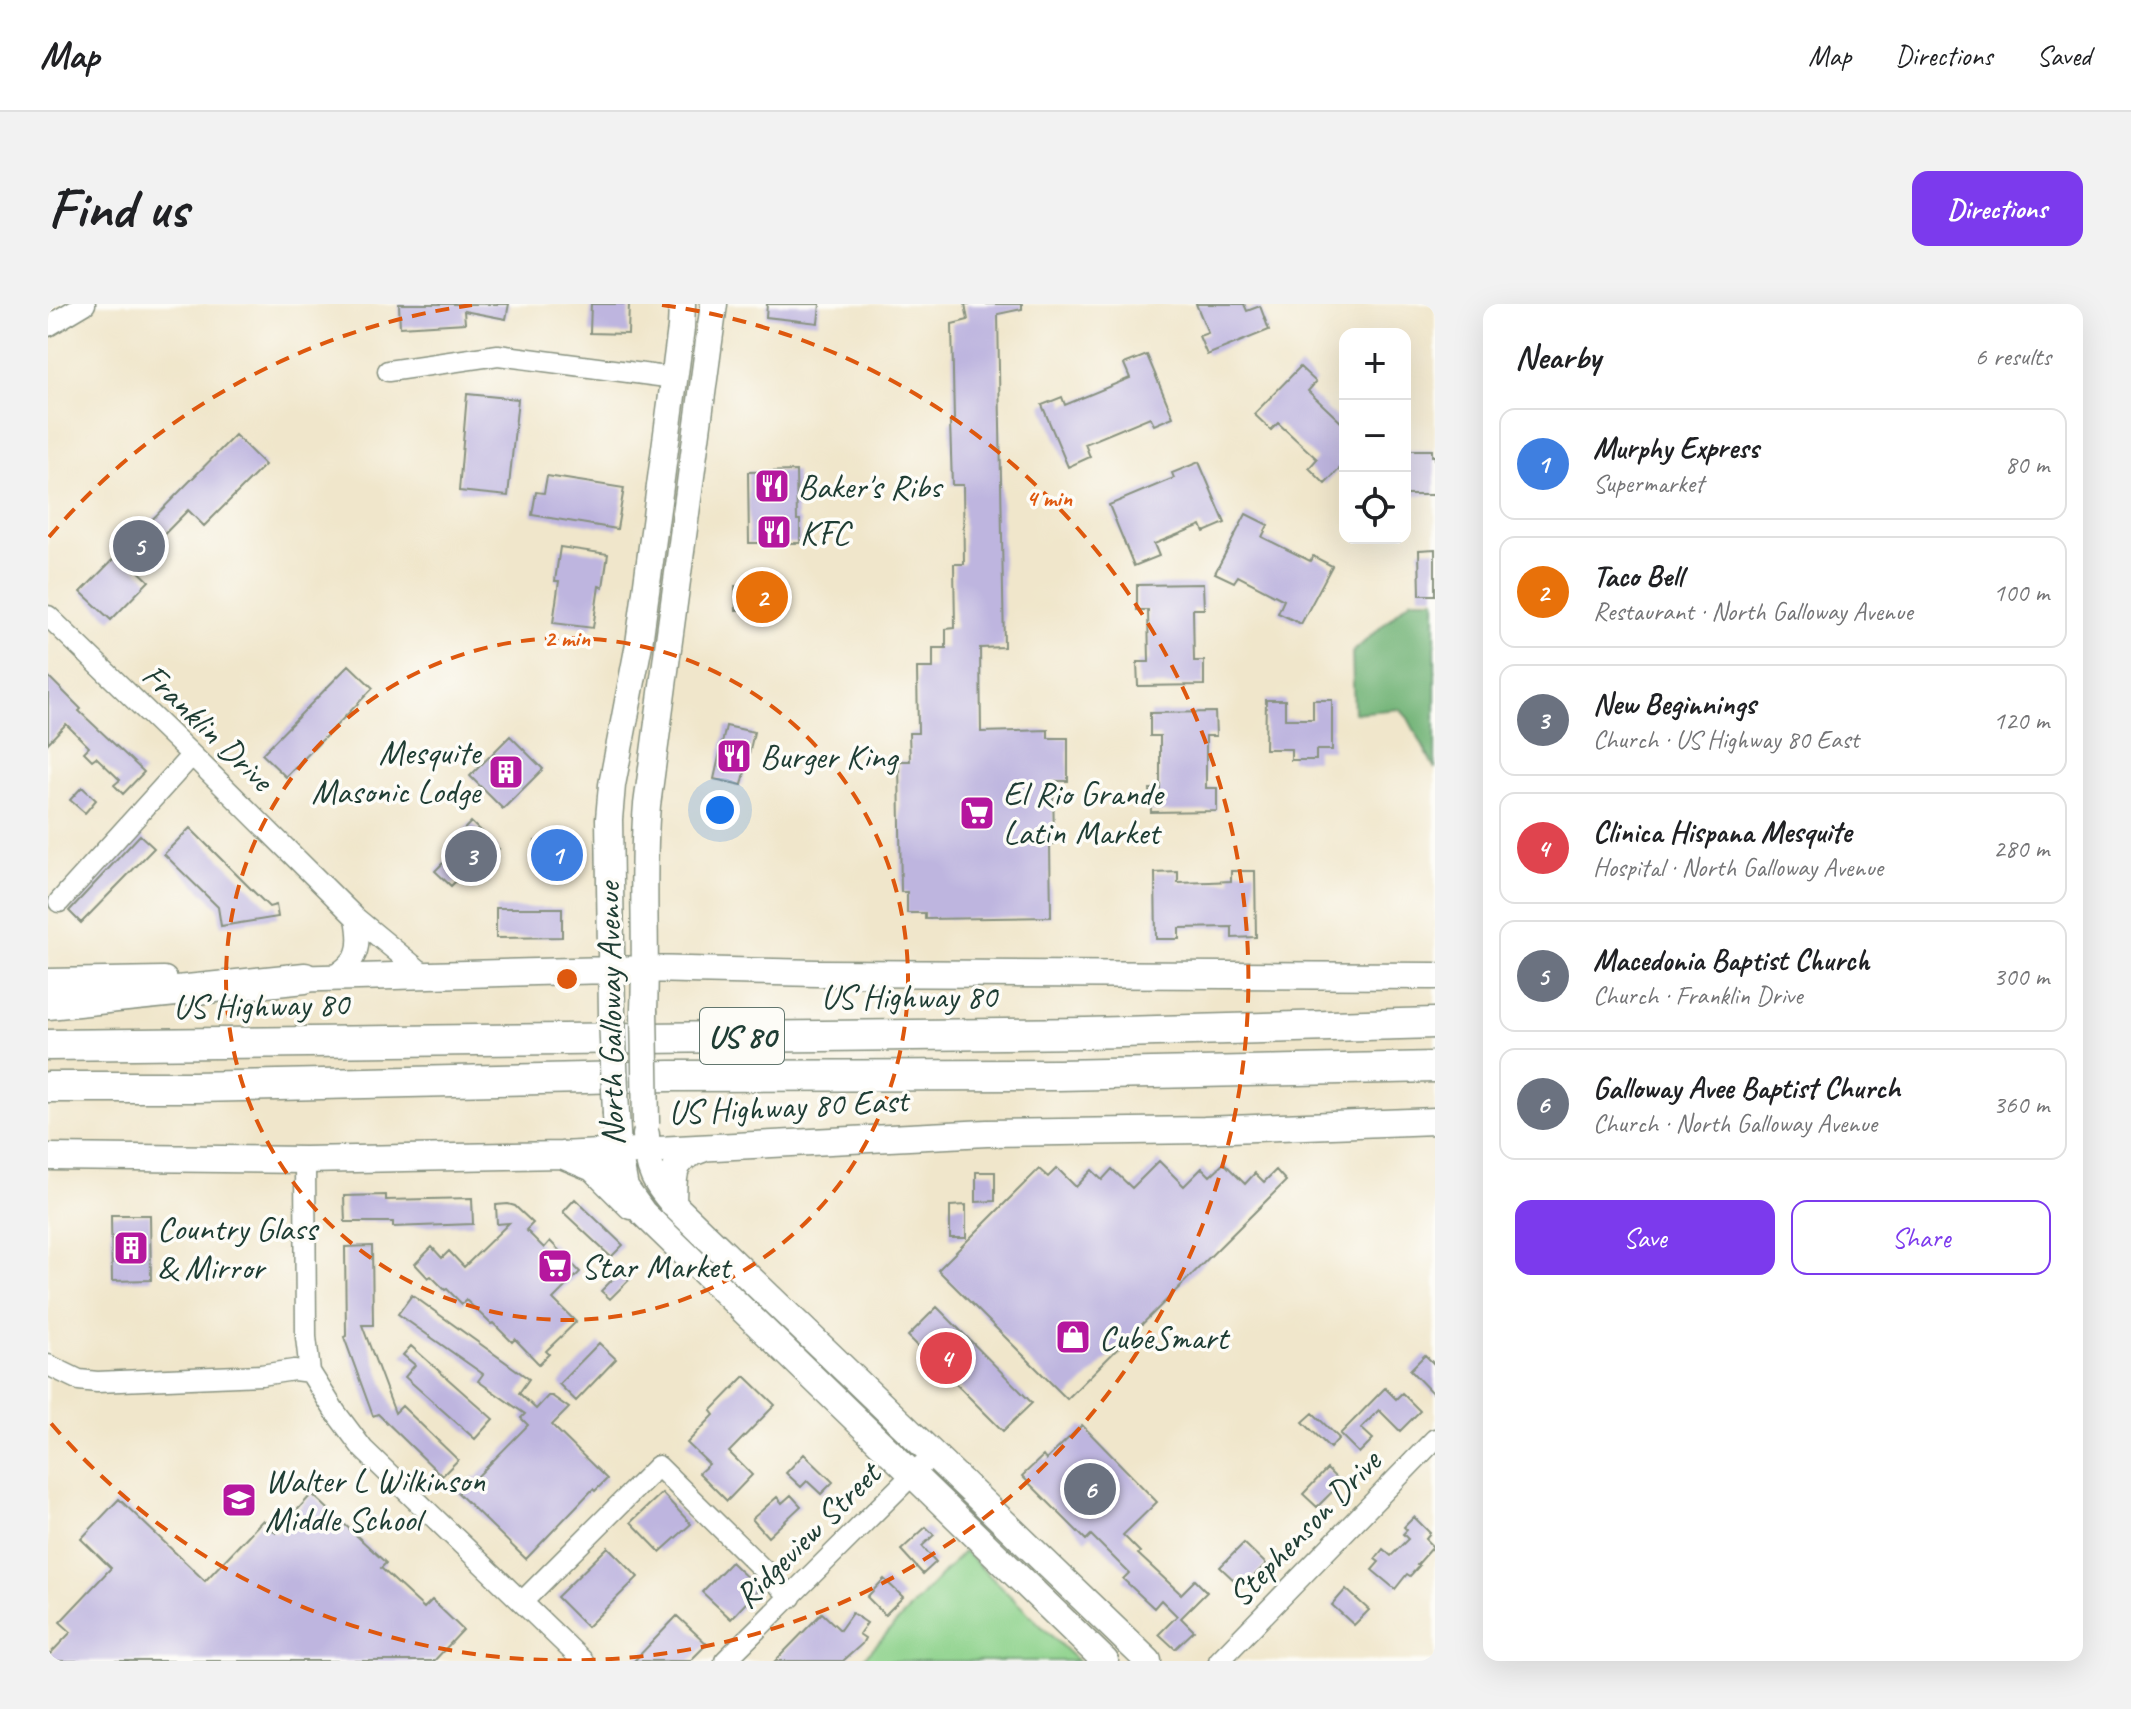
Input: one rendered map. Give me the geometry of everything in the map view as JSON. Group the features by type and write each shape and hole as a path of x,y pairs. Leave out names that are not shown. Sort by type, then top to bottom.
{"highway":[{"path":"48,1004 318,978"},
{"name":"US Highway 80","path":"48,1045 1086,1033 1435,1023"},
{"name":"US 80","path":"48,1087 195,1087 682,1076 1074,1075 1435,1067"}],"main road":[{"name":"North Galloway Avenue","path":"682,304 639,644 612,785 609,819 610,970 616,1114 618,1151 625,1188 663,1234 1105,1661"},
{"name":"North Galloway Avenue","path":"714,304 645,827 646,1137 653,1178 673,1204 1148,1661"},
{"path":"674,378 705,383"},
{"path":"669,416 700,419"},
{"path":"639,644 668,647"},
{"path":"48,982 646,969 817,973 1435,976"},
{"name":"US Highway 80 East","path":"48,1157 305,1160 561,1155 618,1151 646,1137 711,1146 987,1133 1204,1130 1435,1121"},
{"path":"673,1204 675,1169 681,1159 711,1146"},
{"path":"561,1155 593,1168 663,1234 696,1245 759,1300 779,1306"}],"street":[{"path":"48,326 85,304"},
{"path":"388,371 498,355 674,378"},
{"name":"Franklin Drive","path":"48,616 356,918 425,975"},
{"path":"59,902 192,755"},
{"path":"318,978 349,966 355,957 360,937 356,918"},
{"path":"305,1160 306,1337 310,1372 363,1449 583,1661"},
{"path":"48,1365 79,1380 97,1382 261,1375 294,1370 310,1372"},
{"name":"Stephenson Drive","path":"1219,1661 1435,1439"},
{"name":"Ridgeview Street","path":"725,1661 933,1454"},
{"path":"522,1602 658,1466 791,1597"}],"green space":[{"path":"1412,599 1435,599 1435,769 1400,709 1354,713 1352,653"},
{"path":"964,1551 1067,1651 1078,1661 861,1661"}],"building":[{"path":"399,304 509,304 506,319 464,311 465,323 400,327"},
{"path":"591,304 629,304 628,334 590,333"},
{"path":"767,304 820,304 818,323 766,317"},
{"path":"965,304 1022,304 1022,309 998,314 1004,647 980,648 981,732 1048,730 1048,738 1068,738 1068,781 1053,781 1051,917 925,919 925,913 907,913 907,892 901,892 899,761 910,761 909,733 918,733 917,668 933,668 933,648 946,648 946,629 955,628 954,564 964,564 963,485 952,485 950,421 954,420 952,324 968,320"},
{"path":"1196,304 1244,304 1247,311 1260,306 1269,330 1207,355 1199,336 1208,333"},
{"path":"1147,355 1173,417 1154,425 1150,417 1085,444 1090,457 1068,467 1042,405 1062,397 1065,405 1130,378 1124,364"},
{"path":"1300,367 1316,382 1308,391 1339,420 1339,469 1325,484 1309,468 1317,459 1278,423 1271,430 1254,414"},
{"path":"467,394 518,399 508,496 459,491"},
{"path":"235,435 265,465 204,526 188,510 133,566 149,581 111,620 81,592"},
{"path":"1411,450 1432,450 1432,456 1435,456 1435,495 1411,495"},
{"path":"1199,462 1225,523 1204,532 1201,525 1154,544 1159,556 1134,566 1109,505 1174,478 1172,473"},
{"path":"796,471 800,543 749,543 748,472"},
{"path":"547,476 624,488 617,529 532,515 536,492 544,493"},
{"path":"1246,514 1268,525 1262,537 1310,561 1313,556 1332,566 1301,624 1278,613 1284,600 1238,576 1234,582 1215,573"},
{"path":"560,547 608,554 603,587 599,586 593,628 553,623"},
{"path":"1435,549 1435,595 1420,595 1419,550"},
{"path":"1203,584 1204,609 1193,609 1194,661 1204,661 1204,685 1138,686 1137,662 1149,662 1148,610 1137,610 1137,585"},
{"path":"788,585 788,609 736,610 735,586"},
{"path":"349,665 373,688 286,777 262,754"},
{"path":"48,676 81,709 79,711 144,772 123,794 114,785 120,780 96,757 92,760 84,752 89,747 66,724 48,743"},
{"path":"1266,700 1285,700 1285,719 1313,719 1313,700 1332,700 1332,750 1316,750 1316,760 1291,760 1291,749 1265,749"},
{"path":"1215,712 1216,736 1206,736 1206,788 1217,788 1217,811 1151,812 1150,789 1160,789 1160,736 1150,736 1150,713"},
{"name":"Burger King","path":"726,726 754,732 742,785 714,779"},
{"name":"Mesquite Masonic Lodge","path":"510,736 543,769 503,809 470,776"},
{"path":"82,787 96,800 85,813 70,800"},
{"path":"471,822 499,849 481,867 475,862 451,886 435,871 459,847 453,841"},
{"path":"190,828 269,907 276,905 278,917 221,926 218,907 164,854"},
{"path":"140,835 154,848 81,923 69,911"},
{"path":"535,841 578,841 578,870 535,870"},
{"path":"1231,871 1255,871 1256,937 1232,938 1232,927 1179,928 1179,939 1156,939 1155,873 1178,872 1178,883 1231,881"},
{"path":"496,908 562,908 562,937 496,938"},
{"name":"CubeSmart","path":"1159,1161 1184,1186 1202,1168 1210,1176 1224,1163 1245,1184 1255,1173 1264,1182 1276,1170 1286,1181 1067,1399 938,1270 1039,1169 1048,1177 1057,1168 1076,1187 1092,1170 1102,1180 1112,1169 1132,1188"},
{"path":"976,1172 995,1172 995,1201 976,1202"},
{"path":"386,1195 386,1200 472,1198 473,1224 393,1227 393,1222 345,1222 344,1196"},
{"path":"575,1199 623,1245 611,1257 563,1212"},
{"path":"496,1205 515,1206 533,1223 526,1230 544,1248 550,1241 580,1272 553,1299 576,1322 546,1351 549,1354 539,1364 515,1339 512,1342 466,1300 462,1304 415,1264 432,1247 442,1258 449,1251 464,1267 509,1223 497,1224"},
{"path":"966,1205 966,1238 950,1238 950,1206"},
{"name":"Country Glass & Mirror","path":"111,1215 150,1215 151,1280 112,1281"},
{"path":"372,1246 373,1325 362,1325 395,1413 402,1406 458,1460 442,1476 378,1414 373,1416 344,1337 345,1247"},
{"path":"623,1269 631,1278 610,1299 601,1291"},
{"path":"412,1295 529,1379 519,1393 536,1409 548,1396 569,1408 552,1425 607,1479 595,1491 593,1489 526,1559 458,1493 528,1425 521,1418 525,1414 478,1381 483,1374 398,1314"},
{"path":"937,1307 1032,1403 1003,1431 908,1336"},
{"path":"599,1343 616,1359 576,1401 559,1384"},
{"path":"411,1346 493,1419 475,1439 405,1377 415,1365 403,1355"},
{"path":"1425,1355 1435,1365 1435,1396 1410,1370"},
{"path":"745,1376 775,1405 729,1452 752,1475 727,1501 699,1473 709,1464 687,1443 714,1415 711,1411"},
{"path":"1385,1388 1396,1399 1402,1393 1420,1411 1400,1431 1379,1410 1361,1428 1373,1439 1359,1453 1340,1434"},
{"path":"1313,1413 1339,1438 1330,1448 1303,1422"},
{"path":"1082,1425 1157,1502 1123,1535 1140,1552 1138,1554 1181,1594 1195,1580 1207,1592 1181,1618 1194,1631 1175,1649 1159,1634 1177,1616 1161,1600 1154,1608 1123,1579 1129,1573 1091,1535 1086,1540 1022,1476 1043,1456 1046,1460"},
{"path":"804,1454 833,1482 821,1494 807,1481 801,1487 786,1473"},
{"path":"1327,1469 1337,1479 1332,1484 1336,1488 1317,1507 1303,1494"},
{"path":"662,1493 691,1524 660,1552 631,1522"},
{"path":"312,1494 386,1563 381,1568 424,1608 432,1600 463,1630 434,1661 48,1661 48,1656 71,1632 60,1622 111,1568 81,1539 119,1499 205,1581 263,1520 276,1533"},
{"path":"791,1495 801,1506 768,1537 752,1519 777,1497 782,1503"},
{"path":"1414,1517 1430,1533 1425,1539 1433,1547 1410,1576 1407,1574 1395,1589 1372,1570 1379,1562 1375,1559 1383,1549 1391,1556 1408,1539 1403,1534 1407,1530 1404,1527"},
{"path":"926,1527 934,1535 922,1546 936,1562 923,1574 901,1550"},
{"path":"1244,1543 1266,1564 1247,1583 1241,1577 1236,1582 1220,1567"},
{"path":"608,1547 638,1577 587,1627 557,1597"},
{"path":"731,1562 759,1589 731,1619 702,1592"},
{"path":"884,1579 903,1597 885,1615 867,1597"},
{"path":"1346,1589 1369,1610 1354,1625 1332,1605"},
{"path":"822,1613 840,1630 852,1613 867,1623 859,1634 865,1638 862,1644 843,1661 775,1661"},
{"path":"677,1616 707,1644 690,1661 634,1661"}],"place":[{"name":"Baker's Ribs","path":"772,486"},
{"name":"KFC","path":"774,532"},
{"name":"Macedonia Baptist Church","path":"139,546"},
{"name":"Taco Bell","path":"762,597"},
{"name":"Burger King","path":"734,756"},
{"name":"Mesquite Masonic Lodge","path":"506,772"},
{"name":"El Rio Grande Latin Market","path":"977,813"},
{"name":"Murphy Express","path":"557,855"},
{"name":"New Beginnings","path":"471,856"},
{"name":"Country Glass & Mirror","path":"131,1248"},
{"name":"Star Market","path":"555,1266"},
{"name":"CubeSmart","path":"1073,1337"},
{"name":"Clinica Hispana Mesquite","path":"946,1358"},
{"name":"Galloway Avee Baptist Church","path":"1090,1489"},
{"name":"Walter L Wilkinson Middle School","path":"239,1500"}]}
